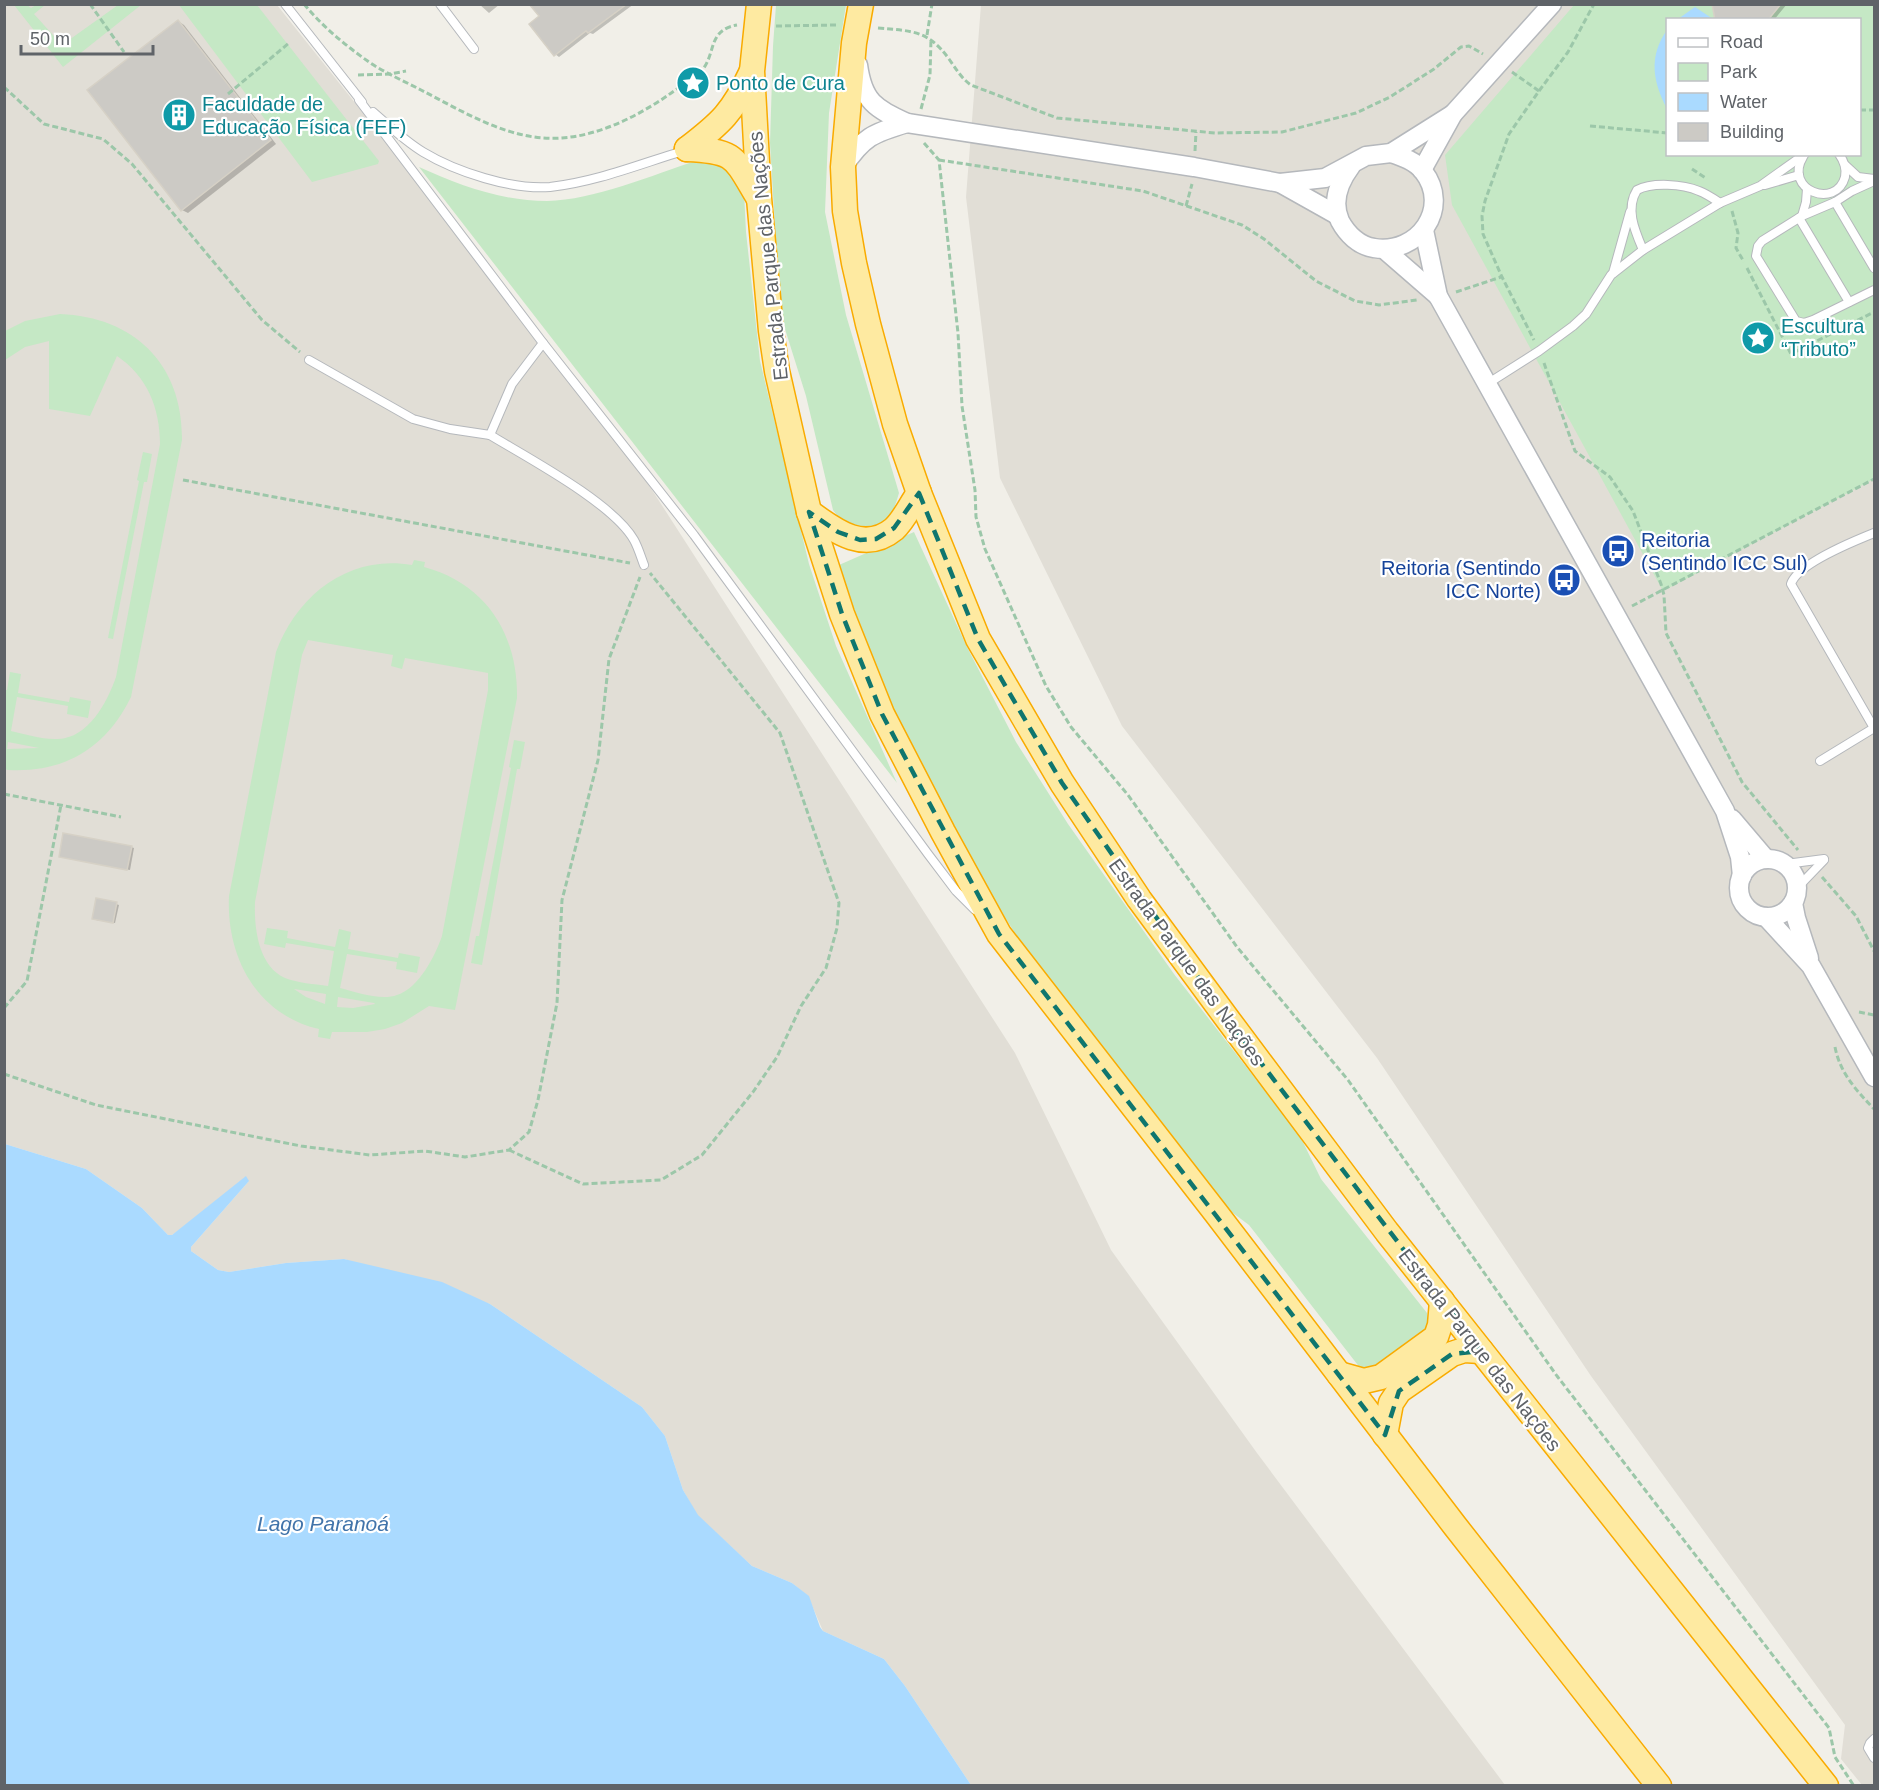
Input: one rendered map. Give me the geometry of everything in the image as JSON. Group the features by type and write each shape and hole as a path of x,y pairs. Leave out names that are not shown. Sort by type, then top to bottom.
{"highway":[{"name":"Estrada Parque das Nações","path":"759,4 752,70 759,198 771,331 777,371 809,512 842,614 882,714 942,832 999,934 1385,1436 1659,1785"},
{"name":"Estrada Parque das Nações","path":"861,4 856,32 843,167 845,211 868,324 895,424 919,493 978,639 1068,792 1139,899 1365,1203 1826,1785"},
{"path":"687,149 728,115 752,70"},
{"path":"687,149 714,150 730,156 759,198"},
{"path":"809,512 838,532 860,540 876,539 894,528 919,493"},
{"path":"1339,1374 1364,1381 1381,1377 1436,1337 1440,1326 1442,1301"},
{"path":"1385,1436 1391,1404 1399,1391 1452,1354 1464,1350 1480,1351"}],"street":[{"path":"1422,170 1453,114 1552,4"},
{"path":"856,32 861,84 865,94 882,111 912,124 1194,167 1280,183 1325,178 1366,156 1391,153 1453,114"},
{"path":"843,167 854,151 876,132 912,124"},
{"path":"1352,165 1341,180 1336,197 1337,214 1344,229 1355,240 1369,248 1385,250 1400,248 1413,241 1424,230 1431,216 1434,200 1430,184 1422,170 1408,159 1391,153"},
{"path":"1280,183 1337,214"},
{"path":"1424,230 1438,296 1725,811 1740,857 1742,876"},
{"path":"1385,250 1438,296"},
{"path":"1725,811 1766,859"},
{"path":"1811,966 1796,918 1793,873 1786,864 1776,859 1766,859 1750,865 1739,885 1742,900 1752,912 1766,917 1811,966 1875,1077"},
{"path":"1766,917 1780,915 1796,895"}],"lane":[{"path":"285,4 543,343 694,535 824,715 956,891 999,934"},
{"path":"440,4 474,49"},
{"path":"359,100 402,138 423,152 450,166 501,183 548,187 582,181 687,149"},
{"path":"1760,186 1802,156"},
{"path":"1800,217 1806,202 1807,189 1799,175 1800,162 1804,156"},
{"path":"1840,156 1845,165 1858,177 1875,180"},
{"path":"1807,189 1821,194 1835,191 1844,180 1845,165"},
{"path":"1487,384 1573,326 1586,314 1600,289 1613,273 1643,250 1720,203 1760,186 1799,175"},
{"path":"1875,180 1852,190 1835,202 1800,217 1762,241 1758,246 1756,256 1796,321 1813,321 1875,290"},
{"path":"1613,273 1637,190 1651,186 1680,187 1697,190 1720,203"},
{"path":"1835,202 1875,268"},
{"path":"1631,207 1643,250"},
{"path":"1800,217 1849,302"},
{"path":"490,435 513,384 543,343"},
{"path":"309,360 414,419 450,429 490,435 576,488 609,512 633,539 644,565"},
{"path":"1820,761 1875,728 1791,584 1796,572 1809,563 1875,533"},
{"path":"1786,864 1824,859 1796,895"},
{"path":"1875,1739 1870,1743 1868,1749 1875,1758"}],"path":[{"path":"90,4 124,52"},
{"path":"304,4 316,19 369,62 390,74 459,110 504,130 544,138 563,138 619,124 663,99 703,69 714,40 722,30 734,25"},
{"path":"927,36 932,4"},
{"path":"1536,343 1483,234 1482,216 1485,201 1509,134 1568,52 1594,4"},
{"path":"775,26 856,32 913,31 931,39 965,81 971,85 1057,118 1196,132 1282,132 1356,113 1390,97 1434,69 1461,47 1469,46 1499,63 1539,91"},
{"path":"931,39 930,75 912,124 939,160 958,333 962,406 975,490 976,517 985,549 1046,686 1071,727 1128,795 1237,947 1348,1080 1557,1376 1829,1728 1835,1757 1854,1785"},
{"path":"228,93 289,43"},
{"path":"358,75 405,72"},
{"path":"4,87 44,124 103,139 132,164 262,320 309,360"},
{"path":"1590,126 1666,133"},
{"path":"1195,155 1196,132"},
{"path":"939,160 1143,191 1242,225 1264,239 1316,281 1355,302 1379,306 1438,296 1502,277"},
{"path":"1186,206 1192,182"},
{"path":"1543,358 1575,450 1610,477 1633,510 1663,591 1666,633 1742,782 1804,857"},
{"path":"1628,608 1875,479"},
{"path":"183,480 644,565 780,733 839,903 837,928 826,968 801,1006 777,1057 753,1092 702,1155 661,1180 583,1184 509,1150"},
{"path":"4,1074 96,1105 301,1146 370,1155 425,1151 465,1157 509,1150 529,1132 538,1100 557,1004 562,900 598,760 609,659 644,565"},
{"path":"4,794 122,817"},
{"path":"4,1008 27,981 61,805"},
{"path":"1820,874 1856,916 1875,951"}],"highlighted area":[{"path":"919,493 978,639 1062,783 1229,1021 1481,1351 1452,1354 1399,1391 1385,1435 999,934 882,714 842,614 809,512 838,532 860,540 876,539 894,528"}],"shaded area":[{"path":"4,5 277,5 603,414 1015,1053 1111,1250 1257,1453 1505,1785 971,1785 905,1686 884,1659 823,1631 808,1596 792,1583 752,1566 697,1515 683,1490 665,1436 642,1407 490,1304 344,1259 286,1263 229,1272 218,1270 191,1251 191,1247 249,1181 172,1235 168,1235 142,1208 86,1169 5,1144"},
{"path":"981,5 1874,5 1874,1785 1862,1785 1841,1759 1845,1725 1591,1376 1377,1058 1122,726 1000,478 966,197"}],"green space":[{"path":"14,5 27,5 31,8 36,5 45,5 34,14 62,45 118,5 141,5 63,67"},
{"path":"179,5 257,5 379,161 378,164 312,182"},
{"path":"776,5 846,5 829,113 825,212 846,315 899,493 888,518 863,531 842,522 833,510 806,396 785,329 777,260 770,143"},
{"path":"1574,5 1874,5 1874,479 1663,591 1452,205 1445,155"},
{"path":"698,160 722,164 744,192 760,361 809,564 836,646 897,783 419,167 481,191 513,198 547,201 565,200 604,192"},
{"path":"60,314 87,317 111,324 132,335 150,350 164,368 174,389 180,413 182,440 131,697 109,730 82,754 48,767 8,770 4,769 4,690 7,690 10,672 21,674 18,693 69,702 70,697 91,701 88,718 67,714 68,706 17,697 11,731 46,739 69,737 87,726 107,698 116,677 160,444 158,418 150,394 136,373 117,356 90,416 49,409 49,341 25,347 5,360 5,331 25,321","holes":["8,742 39,748 7,749"]},
{"path":"143,452 152,454 147,482 144,482 113,639 108,638"},
{"path":"914,532 967,647 1016,742 1068,824 1174,974 1300,1136 1321,1179 1427,1313 1430,1325 1424,1340 1364,1373 1249,1225 1221,1204 1024,947 1001,911 957,837 918,761 862,634 839,565"},
{"path":"414,560 425,562 424,567 446,575 481,599 505,633 516,675 517,698 455,1010 429,1006 402,1023 385,1029 367,1032 332,1032 330,1039 318,1037 319,1029 297,1022 278,1011 262,997 240,961 229,919 229,896 276,652 285,631 297,613 328,583 367,566 389,563 412,565","holes":["308,640 393,655 391,666 402,669 405,658 488,673 488,690 442,936 435,953 419,979 405,991 391,997 368,995 340,988 347,954 397,962 396,969 417,973 420,957 399,953 398,958 348,949 351,932 339,929 335,947 287,938 288,931 267,928 264,944 285,948 286,943 334,951 328,986 306,983 285,978 276,972 263,955 257,934 255,902 302,655","294,989 326,994 325,1004 306,997","338,997 375,1004 353,1008 337,1007"]},
{"path":"514,740 525,742 520,769 517,769 482,965 471,963 476,936 479,936 511,768 509,767"}],"water":[{"path":"1695,7 1712,18 1679,18"},
{"path":"1666,32 1666,107 1658,89 1655,70 1657,50"},
{"name":"Lago Paranoá","path":"5,1144 86,1169 142,1208 168,1235 172,1235 246,1176 249,1181 191,1247 191,1251 218,1270 229,1272 286,1263 344,1259 442,1282 490,1304 642,1407 665,1436 683,1490 698,1515 752,1566 792,1583 809,1596 823,1631 884,1659 905,1686 971,1785 5,1785"}],"building":[{"path":"529,4 627,4 554,56 529,24 539,16"},
{"path":"1712,4 1781,4 1770,18 1715,18"},
{"name":"Faculdade de Educação Física (FEF)","path":"178,20 271,140 181,211 87,90"},
{"path":"63,833 132,846 127,870 59,857"},
{"path":"96,898 117,902 113,923 92,919"}],"place":[{"name":"Ponto de Cura","path":"693,83"},
{"name":"Faculdade de Educação Física (FEF)","path":"179,115"},
{"name":"Escultura “Tributo”","path":"1758,338"},
{"name":"Reitoria (Sentindo ICC Sul)","path":"1618,551"},
{"name":"Reitoria (Sentindo ICC Norte)","path":"1564,580"}]}
